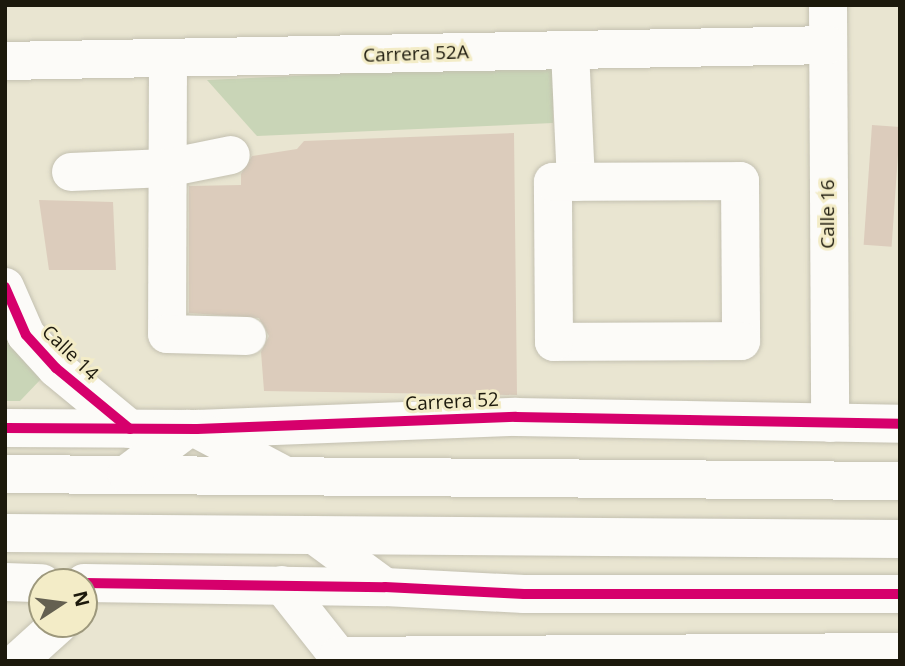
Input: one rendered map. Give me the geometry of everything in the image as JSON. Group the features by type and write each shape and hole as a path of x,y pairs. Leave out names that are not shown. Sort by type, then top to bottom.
{"street":[{"name":"Calle 16","path":"828,5 830,423"},
{"name":"Carrera 52A","path":"5,61 168,60 828,44"},
{"path":"570,50 576,181"},
{"path":"168,60 167,334 247,336"},
{"path":"71,172 167,168 231,155"},
{"path":"576,181 740,181 741,341 554,342 553,182 576,181"},
{"name":"Calle 14","path":"5,287 26,335 56,368 130,429"},
{"name":"Carrera 52","path":"5,428 192,429 516,417 900,424"},
{"path":"127,474 192,429 285,476"},
{"path":"5,474 900,481"},
{"path":"5,533 900,539"},
{"path":"314,535 385,587"},
{"path":"5,582 28,583"},
{"path":"98,583 385,587 524,594 900,594"},
{"path":"98,601 144,584"},
{"path":"282,585 338,656 900,652"},
{"path":"18,661 40,638"}],"green space":[{"path":"554,64 553,123 257,136 207,80"},
{"path":"5,315 41,379 20,401 5,401"}],"building":[{"path":"872,125 900,127 892,247 864,245"},
{"path":"514,133 517,395 264,391 261,352 269,336 259,318 189,313 189,186 241,185 241,174 252,156 297,149 304,141"},
{"path":"39,200 113,202 116,270 49,270"}],"cycle path":[{"path":"5,287 26,335 56,368 130,429"},
{"path":"5,428 197,429 516,417 900,424"},
{"path":"98,583 385,587 524,594 900,594"}]}
